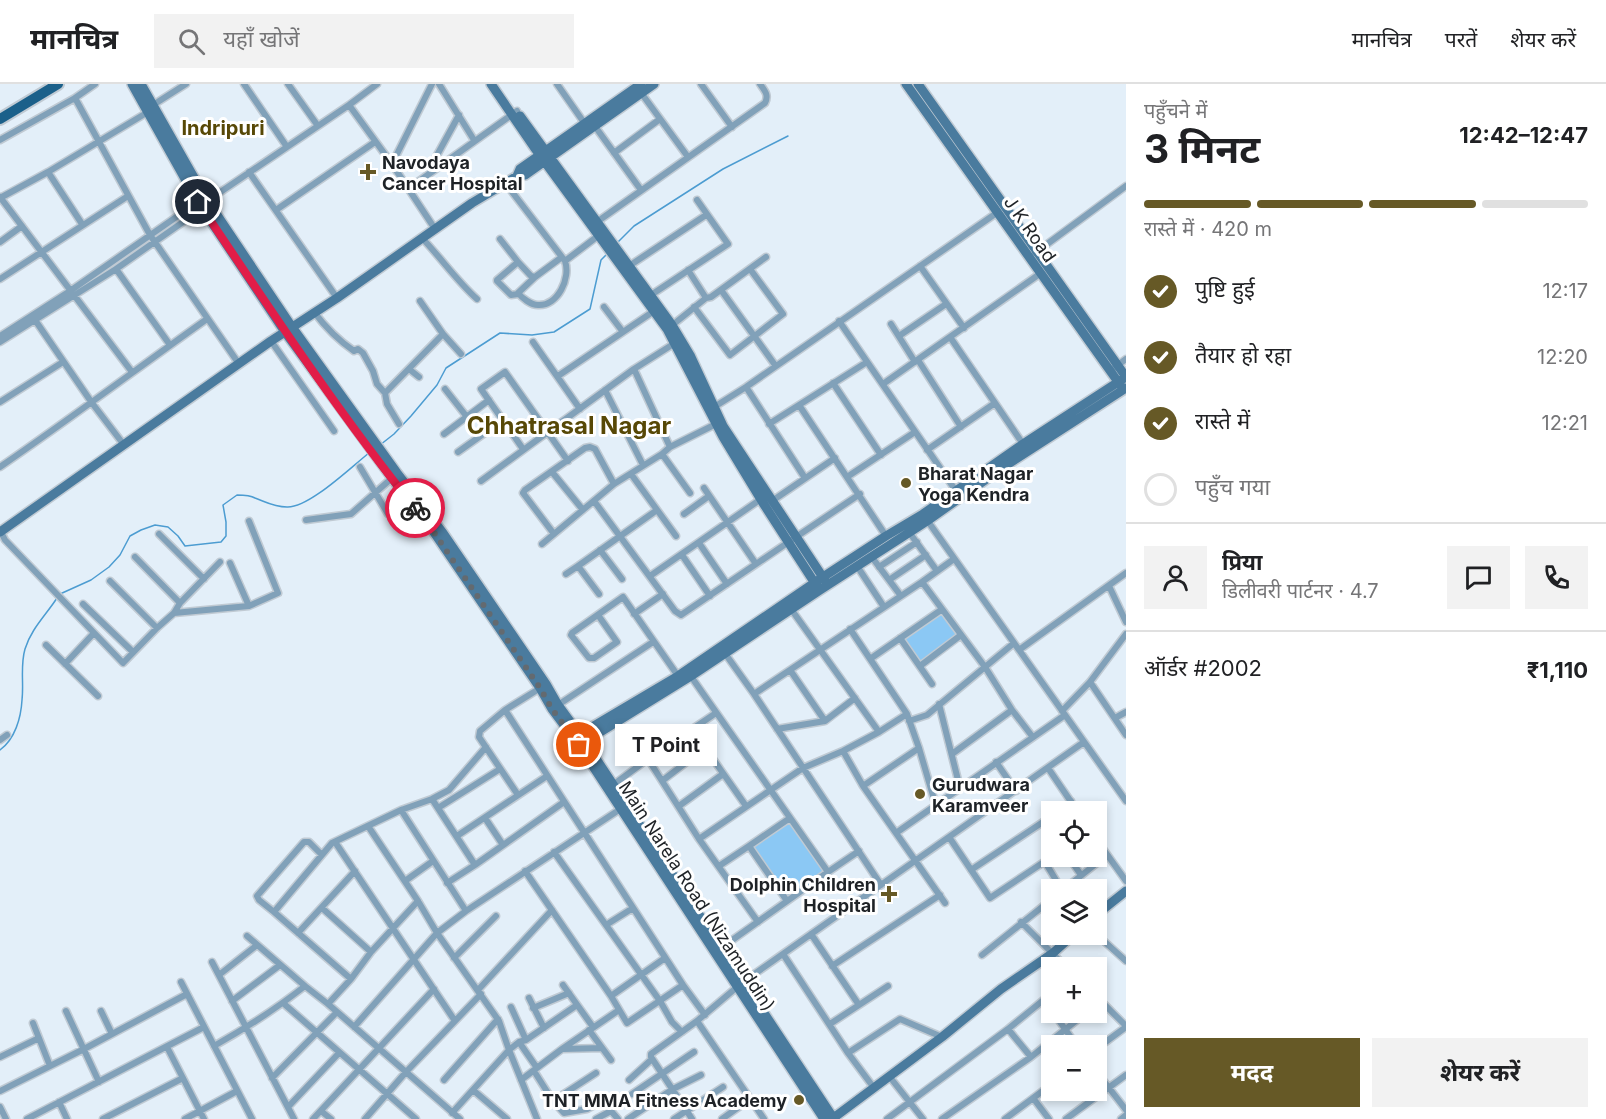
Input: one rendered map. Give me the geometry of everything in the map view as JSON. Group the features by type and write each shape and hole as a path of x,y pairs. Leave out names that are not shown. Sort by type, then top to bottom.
{"main road":[{"path":"0,117 52,84"},
{"path":"0,117 58,84"}],"street":[{"path":"0,140 75,98 95,84"},
{"path":"132,84 150,109 204,202 288,329 380,455"},
{"path":"141,84 150,109"},
{"path":"132,372 0,197 48,172 186,84"},
{"path":"244,84 287,147"},
{"path":"288,84 318,126"},
{"path":"0,342 72,293 150,235 219,193 377,84"},
{"path":"392,164 432,84"},
{"path":"439,84 474,141"},
{"path":"491,84 515,113"},
{"path":"498,84 515,113 604,239 651,295 658,309"},
{"path":"557,84 614,153 641,190"},
{"path":"220,562 180,603 174,613 123,663 1,534 288,329 337,298 472,203 517,176 525,175 545,156 640,88 654,84"},
{"path":"701,84 732,127"},
{"path":"594,224 765,103 768,98 767,94 760,84"},
{"name":"J K Road","path":"906,84 998,212 1033,255 1041,273 1114,368"},
{"name":"J K Road","path":"918,84 1033,255 1114,368 1124,386"},
{"path":"640,88 688,157"},
{"path":"75,98 154,242 239,364"},
{"path":"349,105 435,229"},
{"path":"408,189 515,113"},
{"path":"437,168 436,157 459,115"},
{"path":"614,153 660,119"},
{"path":"276,210 375,142"},
{"path":"48,172 82,224"},
{"path":"249,172 337,298"},
{"path":"506,184 563,259 567,267 561,292 549,302 539,306 518,294 511,295 497,279 518,262"},
{"path":"1033,255 1126,186"},
{"path":"1,275 41,252 128,195"},
{"path":"651,295 728,244 697,200"},
{"path":"0,336 116,269 204,202"},
{"path":"712,408 746,387 998,212"},
{"path":"624,262 706,215"},
{"path":"0,242 22,226"},
{"path":"422,238 477,299"},
{"path":"500,239 518,262 535,278"},
{"path":"518,294 535,278 563,259 604,239"},
{"path":"670,327 706,298 711,297 766,257"},
{"path":"624,262 690,355 718,422 761,499 792,539 821,583"},
{"path":"920,266 964,328"},
{"path":"116,269 170,345"},
{"path":"694,307 730,355 783,314 750,269"},
{"path":"688,270 706,298"},
{"path":"883,384 1041,273"},
{"path":"721,290 776,365"},
{"path":"420,301 443,334 461,354"},
{"path":"899,336 946,304"},
{"path":"604,307 623,332"},
{"path":"558,376 658,309"},
{"path":"314,312 325,327 342,343 354,351 358,349 363,353 399,424"},
{"path":"1,465 92,403 207,319"},
{"path":"34,320 124,445"},
{"path":"839,321 956,491"},
{"path":"891,324 961,427"},
{"path":"670,327 675,343 712,408"},
{"path":"385,393 443,334"},
{"path":"950,337 1023,444"},
{"path":"271,341 334,431"},
{"path":"533,342 580,409"},
{"path":"481,481 634,369 675,343"},
{"path":"1114,368 1126,359"},
{"path":"0,402 63,362"},
{"path":"769,424 867,362"},
{"path":"409,369 419,377"},
{"path":"634,369 670,447"},
{"path":"524,449 481,389 505,372 568,461"},
{"path":"833,383 881,455"},
{"path":"723,650 791,609 821,583 857,566 909,532 956,491 1023,444 1124,386"},
{"path":"579,740 689,673 886,536 925,518 1124,386"},
{"path":"746,387 804,478"},
{"path":"445,389 467,417"},
{"path":"605,390 643,465"},
{"path":"444,434 489,400"},
{"path":"927,450 995,404"},
{"path":"799,405 886,536"},
{"path":"458,453 503,420"},
{"path":"542,544 614,484 670,447 718,422"},
{"path":"718,422 772,501 792,539"},
{"path":"847,477 915,432"},
{"path":"554,534 523,493 585,448 590,447 595,449 614,484"},
{"path":"662,454 690,493"},
{"name":"Main Narela Road (Nizamuddin)","path":"380,455 392,478 431,528 558,705 579,740 626,805 740,984 831,1119"},
{"name":"Main Narela Road (Nizamuddin)","path":"380,455 443,533 543,686 552,709 579,740 626,805 721,948 740,984"},
{"path":"772,501 835,458"},
{"path":"360,467 388,514"},
{"path":"552,472 583,510"},
{"path":"631,474 676,536"},
{"path":"306,520 351,514 392,478"},
{"path":"704,488 756,564"},
{"path":"594,501 675,611 681,615 860,494"},
{"path":"684,514 709,496"},
{"path":"650,576 761,499"},
{"path":"566,574 657,510"},
{"path":"925,518 1126,801"},
{"path":"174,613 249,606 278,593 249,521"},
{"path":"909,532 937,571"},
{"path":"159,534 204,579"},
{"path":"879,567 916,542"},
{"path":"699,543 727,584"},
{"path":"600,550 622,579"},
{"path":"899,554 908,567"},
{"path":"682,555 710,596"},
{"path":"889,580 926,555"},
{"path":"871,556 901,596"},
{"path":"135,557 180,603"},
{"path":"754,694 954,559"},
{"path":"230,563 249,606"},
{"path":"578,566 599,594"},
{"path":"857,566 884,607"},
{"path":"1019,650 1126,573"},
{"path":"110,581 157,628"},
{"path":"922,582 985,667 1012,710 1032,736"},
{"path":"1108,586 1126,621"},
{"path":"634,614 663,594"},
{"path":"598,615 617,642 594,658 589,658 571,635 572,633 623,597 678,676"},
{"path":"83,604 133,652"},
{"path":"791,609 879,732"},
{"path":"870,659 941,610"},
{"path":"850,629 907,714 936,806"},
{"path":"65,664 94,633"},
{"path":"896,833 1063,713 1126,634"},
{"path":"920,666 961,635"},
{"path":"900,638 932,684"},
{"path":"558,705 653,642"},
{"path":"909,721 927,715 1014,644"},
{"path":"46,645 98,696"},
{"path":"723,650 881,885"},
{"path":"790,670 825,721"},
{"path":"579,740 678,676 689,673"},
{"path":"689,673 828,872"},
{"path":"1090,682 1126,735"},
{"path":"518,795 479,737 480,731 505,710 543,686"},
{"path":"777,729 825,721 855,698"},
{"path":"939,704 960,788"},
{"path":"505,710 665,958 705,1015"},
{"path":"952,754 1012,710"},
{"path":"1114,718 1126,712"},
{"path":"613,786 716,713"},
{"path":"699,838 803,768 843,751 907,714"},
{"path":"692,729 746,807"},
{"path":"0,740 7,735"},
{"path":"692,1119 652,1059 651,1054 697,1022 740,984 1084,742"},
{"path":"274,912 335,842 449,790 486,747"},
{"path":"662,781 705,748"},
{"path":"863,786 919,748"},
{"path":"843,751 863,786 945,903"},
{"path":"648,759 699,838 758,922"},
{"path":"996,762 1016,791"},
{"path":"1048,768 1071,801"},
{"path":"438,808 500,769"},
{"path":"679,806 723,774"},
{"path":"457,836 547,776"},
{"path":"432,799 475,865"},
{"path":"447,883 564,802"},
{"path":"354,1027 437,933 525,871 626,805"},
{"path":"401,810 466,911"},
{"path":"485,818 503,845"},
{"path":"719,866 790,818"},
{"path":"971,870 1041,823"},
{"path":"368,826 437,933 498,1019 535,1118"},
{"path":"949,837 990,898 1041,865"},
{"path":"322,855 309,842 304,842 257,896 351,979"},
{"path":"335,842 455,1021"},
{"path":"749,846 787,901"},
{"path":"721,948 860,851"},
{"path":"554,852 642,975 672,1022 682,1032"},
{"path":"1107,855 1126,881"},
{"path":"405,881 433,861"},
{"path":"1076,867 1082,875"},
{"path":"1077,879 1092,867"},
{"path":"298,933 355,871"},
{"path":"525,871 627,1023 683,985"},
{"path":"832,966 940,895"},
{"path":"1107,907 1124,895"},
{"path":"328,1004 371,952 418,901"},
{"path":"982,955 1041,907"},
{"path":"322,908 371,952"},
{"path":"606,925 633,908"},
{"path":"376,1119 367,1116 455,1021 552,910"},
{"path":"454,957 496,916"},
{"path":"1021,922 1057,957"},
{"path":"811,934 859,1005"},
{"path":"247,936 460,1119"},
{"path":"1107,944 1126,961"},
{"path":"219,975 257,945"},
{"path":"831,1119 1062,945"},
{"path":"783,954 848,1053 874,1088"},
{"path":"610,996 665,958"},
{"path":"212,962 292,1118"},
{"path":"232,1001 280,965"},
{"path":"181,982 252,1119"},
{"path":"563,985 611,1060"},
{"path":"214,1046 246,1028 305,986"},
{"path":"830,1024 888,987"},
{"path":"313,1119 434,989"},
{"path":"533,1008 569,993"},
{"path":"0,1091 187,994"},
{"path":"529,998 544,1028"},
{"path":"887,1119 1041,1002"},
{"path":"283,1003 416,1119"},
{"path":"453,1113 509,1050 577,1005"},
{"path":"511,1007 536,1070 553,1101 564,1113 587,1109 606,1099"},
{"path":"1107,1009 1126,1027 1107,1041"},
{"path":"521,1080 619,1010"},
{"path":"66,1011 99,1082"},
{"path":"101,1011 112,1034"},
{"path":"272,1078 337,1012"},
{"path":"444,1080 498,1019"},
{"path":"848,1053 900,1020 942,1037"},
{"path":"697,1022 764,1119"},
{"path":"33,1023 50,1066"},
{"path":"1061,1023 1069,1035"},
{"path":"942,1119 1031,1057 1074,1023"},
{"path":"27,1119 204,1027"},
{"path":"1008,1029 1031,1057"},
{"path":"0,1056 39,1038"},
{"path":"167,1047 204,1119"},
{"path":"562,1049 602,1048"},
{"path":"632,1094 694,1052"},
{"path":"288,1107 339,1053"},
{"path":"629,1080 652,1059"},
{"path":"553,1101 596,1073"},
{"path":"1065,1119 1126,1074"},
{"path":"628,1119 673,1089 700,1075"},
{"path":"890,1076 923,1119"},
{"path":"103,1119 183,1078"},
{"path":"674,1119 723,1087"},
{"path":"1108,1087 1126,1110"},
{"path":"473,1090 507,1119"},
{"path":"185,1119 237,1091"},
{"path":"1005,1119 1041,1092"},
{"path":"1033,1098 1049,1119"},
{"path":"726,1118 750,1099"},
{"path":"59,1102 67,1119"},
{"path":"0,1107 6,1119"},
{"path":"321,1110 331,1119"},
{"path":"596,1119 611,1111 618,1119"},
{"path":"1121,1119 1126,1115"}],"shaded area":[{"path":"941,612 957,635 921,663 903,639"},
{"path":"790,821 825,871 788,898 753,847"}],"waterway":[{"path":"616,244 634,226 723,169 788,136"},
{"path":"380,445 411,416 437,385 446,368 500,333 532,335 554,332 590,309 601,260 607,254"},
{"path":"60,594 91,580 109,567 120,555 130,536 141,530 155,525 168,527 185,546 221,542 226,536 223,505 237,495 251,496 278,506 296,506 318,494 369,453"},
{"path":"0,750 10,740 19,721 25,649 35,629 57,598"}],"way so far":[{"path":"415,508 579,745"}],"place":[{"name":"Navodaya Cancer Hospital","path":"368,172"},
{"name":"Bharat Nagar Yoga Kendra","path":"906,483"},
{"name":"T Point","path":"579,745"},
{"name":"Gurudwara Karamveer","path":"920,794"},
{"name":"Dolphin Children Hospital","path":"889,894"},
{"name":"TNT MMA Fitness Academy","path":"799,1100"}],"district":[{"name":"Indripuri","path":"223,128"},
{"name":"Chhatrasal Nagar","path":"569,425"}],"route":[{"path":"198,202 285,332 415,508"}]}
